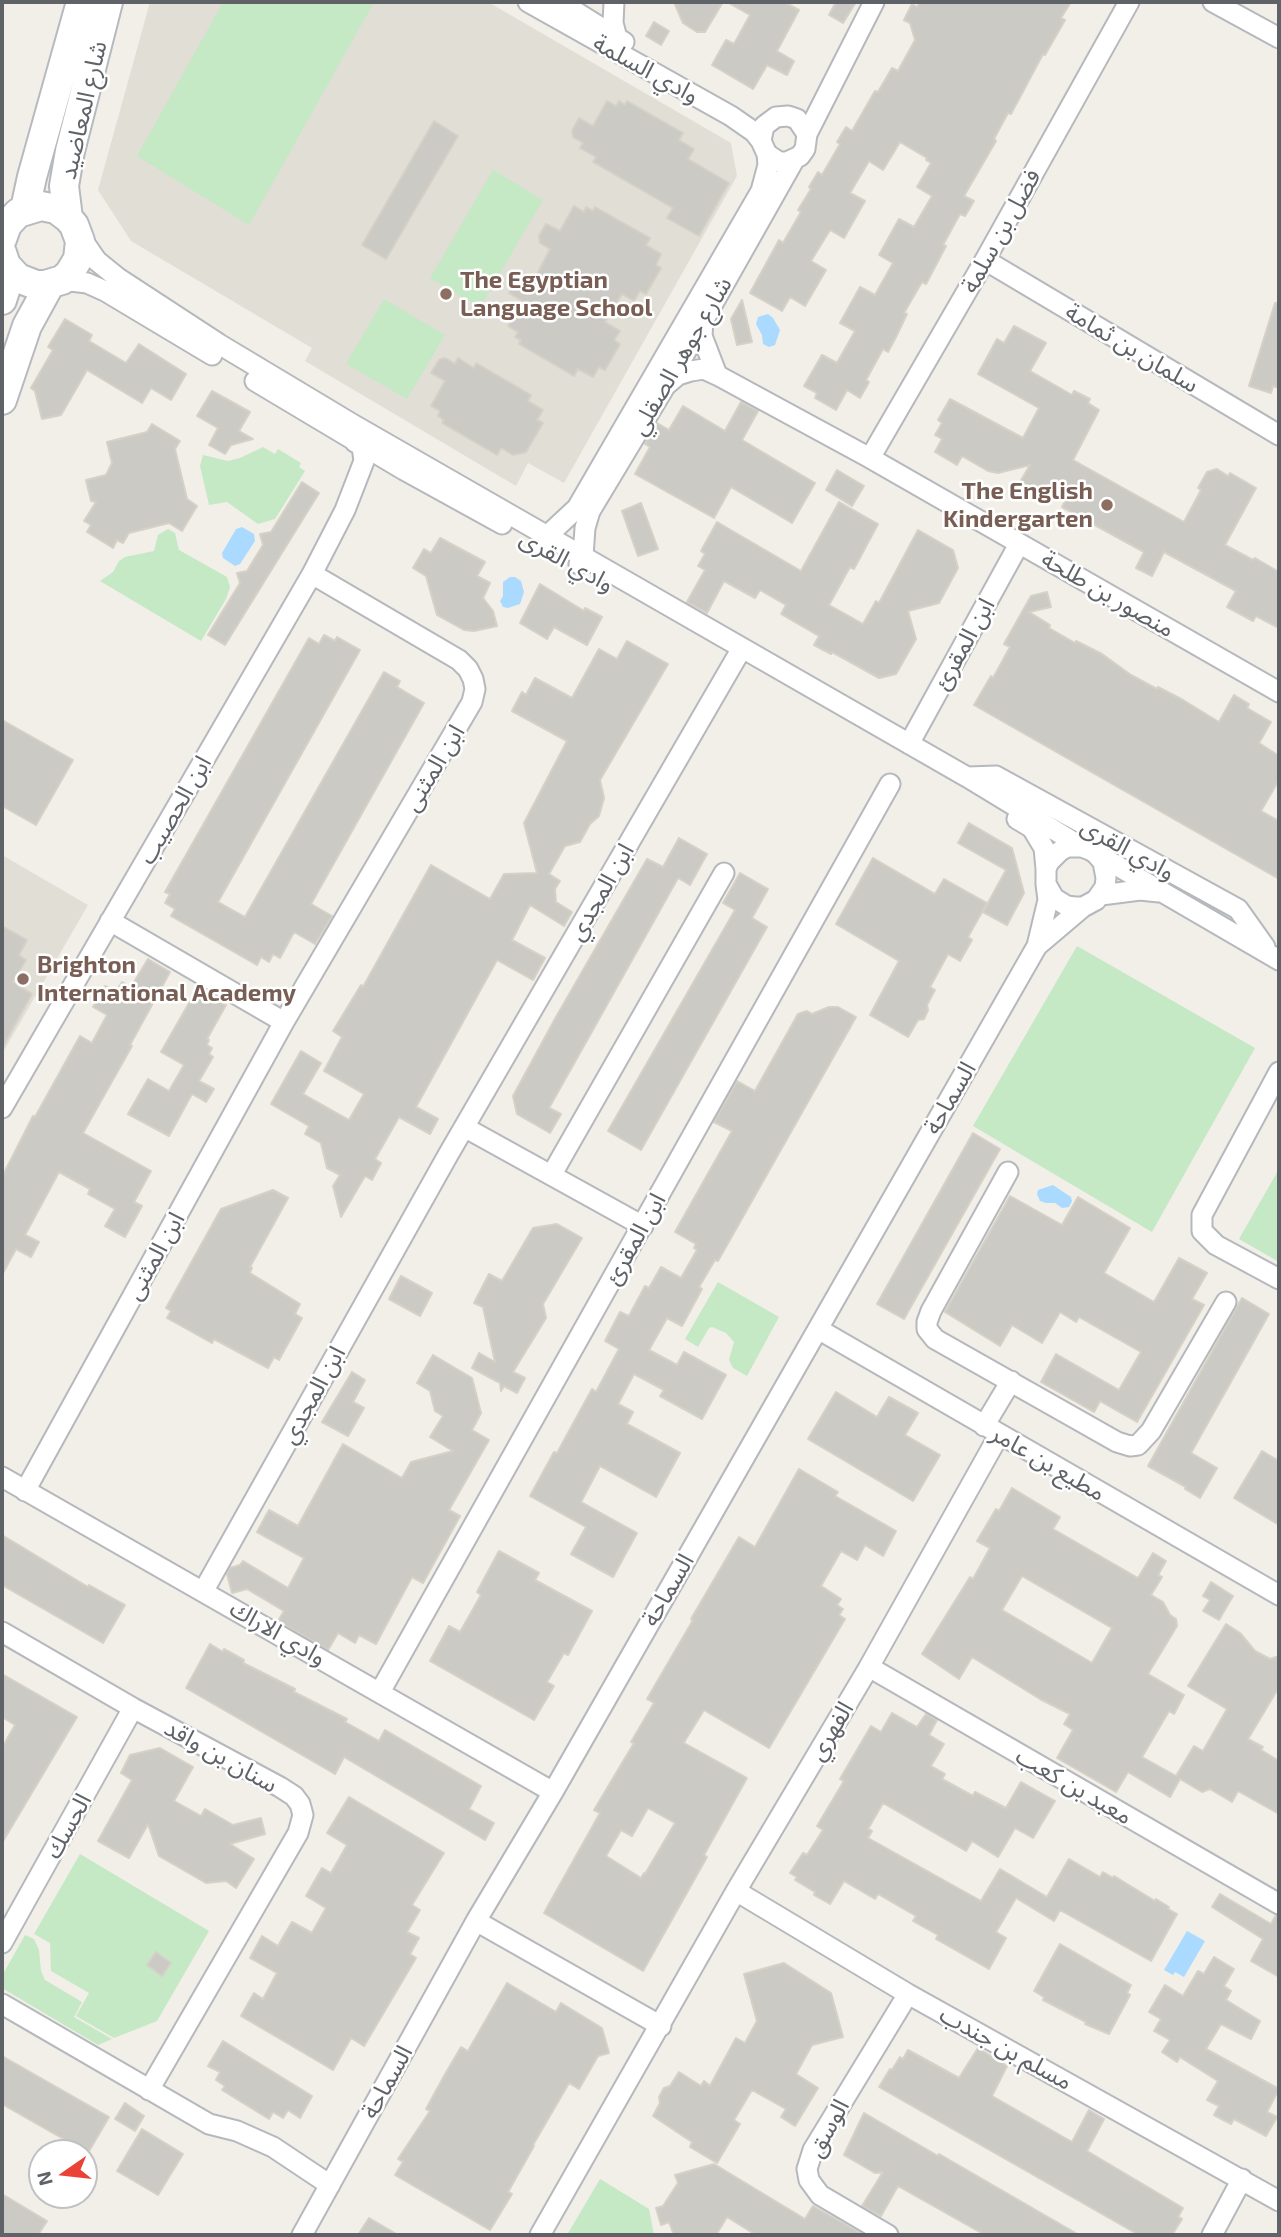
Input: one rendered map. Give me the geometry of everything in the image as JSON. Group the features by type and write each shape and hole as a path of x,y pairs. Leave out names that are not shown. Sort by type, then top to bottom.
{"street":[{"name":"شارع المعاضيد","path":"25,209 81,2"},
{"name":"شارع المعاضيد","path":"56,282 74,267 78,259 80,241 73,225 64,186 70,151 108,2"},
{"name":"وادي السلمة","path":"528,2 731,116 754,132 764,147"},
{"path":"566,6 592,2"},
{"path":"614,2 613,23 617,38"},
{"path":"859,29 844,45 810,101 801,110 764,126 764,147 779,162 794,160 805,149 807,134 874,2"},
{"name":"فضل بن سلمة","path":"870,458 985,260 1129,2"},
{"path":"1213,2 1279,38"},
{"name":"وادي السلمة","path":"566,6 757,118 765,120 782,116"},
{"path":"782,116 797,119 807,134"},
{"name":"شارع جوهر الصقلي","path":"545,541 577,508 761,191 768,165 764,147"},
{"name":"شارع جوهر الصقلي","path":"580,561 590,511 794,160"},
{"path":"2,239 12,219 25,209 48,207 73,225"},
{"name":"وادي القرى","path":"73,225 97,261 146,298 545,541 739,652 1032,828 1044,848 1046,877"},
{"name":"سلمان بن ثمامة","path":"985,260 1279,435"},
{"path":"6,262 26,283 36,285 56,282"},
{"path":"2,300 6,262"},
{"path":"2,400 27,326 56,282"},
{"name":"وادي القرى","path":"56,282 87,283 105,291 351,440 404,470 545,541"},
{"path":"703,320 702,336 717,375"},
{"name":"منصور بن طلحة","path":"665,386 678,375 705,369 870,458 1279,692"},
{"name":"ابن الحصيب","path":"2,1108 312,574 345,510 364,461 362,446 351,440"},
{"name":"ابن الحصيب","path":"345,510 375,467 387,463 404,470"},
{"name":"ابن المقرئ","path":"909,744 1019,544"},
{"name":"ابن المثنى","path":"25,1491 284,1021 471,702 475,689 468,669 445,650 312,574"},
{"name":"وادي القرى","path":"739,652 967,777 1275,957"},
{"name":"ابن المجدي","path":"204,1590 464,1127 739,652"},
{"name":"وادي القرى","path":"967,777 996,776 1238,909 1275,957"},
{"name":"ابن المقرئ","path":"380,1692 890,785"},
{"path":"1067,847 1090,851 1102,862 1106,878 1101,895 1083,907 1060,903 1049,892 1046,877 1049,862 1067,847"},
{"path":"552,1174 724,873"},
{"name":"السماحة","path":"302,2235 476,1921 553,1792 1037,946 1048,900 1046,877"},
{"name":"وادي القرى","path":"1101,895 1140,890 1164,893"},
{"name":"السماحة","path":"1037,946 1083,907"},
{"path":"110,921 284,1021"},
{"path":"1279,1072 1202,1216 1202,1231 1216,1245 1279,1279"},
{"path":"464,1127 643,1226"},
{"path":"1008,1172 926,1322 929,1334 936,1339 1117,1442 1130,1446 1138,1445 1151,1431 1226,1302"},
{"name":"مطيع بن عامر","path":"818,1329 1279,1595"},
{"name":"الفهري","path":"540,2235 736,1891 869,1667 991,1431 1011,1381"},
{"name":"وادي الاراك","path":"2,1477 204,1590 553,1792"},
{"name":"سنان بن واقد","path":"2,1632 133,1708 280,1787 300,1804 303,1815 298,1833 149,2090"},
{"name":"معبد بن كعب","path":"869,1667 1279,1904"},
{"name":"الحسك","path":"2,1943 133,1708"},
{"name":"مسلم بن جندب","path":"736,1891 908,1994 1279,2201"},
{"path":"476,1921 661,2026"},
{"name":"الوسق","path":"888,2235 820,2195 808,2180 807,2169 813,2150 908,1994"},
{"path":"2,2004 209,2124 237,2131 273,2147 330,2185"},
{"path":"1212,2235 1242,2179"}],"shaded area":[{"name":"The Egyptian Language School","path":"150,2 488,2 731,143 737,176 564,483 528,463 516,486 305,361 312,348 131,241 98,190"},
{"name":"Brighton International Academy","path":"2,855 88,905 2,1054"}],"green space":[{"path":"223,2 374,2 249,225 137,156"},
{"path":"493,170 543,200 480,307 430,278"},
{"path":"384,299 445,335 407,399 346,364"},
{"path":"263,447 275,454 278,449 301,463 299,467 305,471 275,519 258,524 227,502 209,505 200,466 203,455 228,461"},
{"path":"168,529 175,533 179,550 227,577 230,587 226,599 201,641 100,581 113,572 119,561 125,557 154,551 158,535"},
{"path":"1077,946 1255,1048 1152,1232 973,1126"},
{"path":"1279,1169 1279,1262 1239,1239"},
{"path":"718,1282 779,1317 747,1376 733,1368 729,1360 734,1342 726,1333 709,1328 698,1347 685,1339"},
{"path":"80,1854 209,1931 157,2021 114,2038 76,2016 89,1993 51,1971 50,1943 34,1934"},
{"path":"25,1935 34,1939 39,1950 41,1971 45,1980 82,2002 74,2017 112,2039 98,2045 2,1988 2,1976"},
{"path":"600,2179 649,2209 654,2235 567,2235"}],"water":[{"path":"768,314 780,330 775,345 769,347 763,344 756,324 758,317"},
{"path":"242,527 254,534 255,541 240,564 235,566 223,558 222,553 236,529"},
{"path":"510,577 521,581 524,592 520,604 508,608 503,607 500,601 503,596 503,582"},
{"path":"1053,1185 1071,1197 1069,1207 1062,1208 1055,1203 1040,1201 1038,1190"},
{"path":"1187,1931 1205,1941 1184,1977 1175,1972 1173,1975 1164,1970"}],"building":[{"path":"674,2 723,2 705,32 697,32 683,23"},
{"path":"727,2 784,2 799,10 777,51 794,61 787,75 767,65 753,89 712,65 726,40 734,44 750,15"},
{"path":"836,2 856,2 843,23 829,15"},
{"path":"920,2 1071,2 1061,18 1065,20 1045,55 1043,54 1011,114 1008,113 994,139 996,141 964,196 974,201 965,216 960,214 926,284 922,282 904,313 907,314 888,352 883,349 866,380 869,382 860,398 847,390 836,410 815,398 817,393 804,386 822,355 837,363 855,331 840,323 860,287 875,295 893,263 879,255 899,219 914,227 932,196 917,187 931,163 900,142 883,170 869,161 850,193 865,201 844,238 830,230 811,261 826,270 805,306 790,297 782,311 750,293 779,240 783,243 801,212 798,210 811,189 809,187 818,172 822,175 840,144 837,142 846,127 852,131 892,68 898,71 915,40 910,23 904,20 912,4 917,7"},
{"path":"654,22 669,31 661,45 646,36"},
{"path":"607,101 616,106 619,101 625,105 627,101 683,133 679,140 694,149 688,159 729,183 699,236 667,218 673,208 593,162 596,157 580,148 583,143 573,137 572,131 579,118 593,126"},
{"path":"434,121 458,136 386,259 362,245"},
{"path":"574,206 584,212 586,207 593,211 595,207 650,238 646,245 661,254 656,265 661,268 646,294 640,291 634,301 622,294 605,322 620,331 614,340 620,344 605,370 599,367 593,377 578,369 574,376 519,344 521,340 515,337 518,332 508,326 522,301 509,293 516,281 522,278 532,284 550,249 540,243 539,236 546,224 560,231"},
{"path":"742,300 752,342 737,345 731,319"},
{"path":"1275,303 1279,303 1279,388 1273,386 1271,393 1249,386"},
{"path":"65,319 92,335 89,341 126,363 139,344 186,374 171,400 151,388 142,403 87,370 61,415 42,419 35,391 31,388 53,350 48,347"},
{"path":"1014,326 1046,343 1030,371 1072,395 1074,391 1090,399 1088,403 1099,410 1073,460 1184,522 1207,472 1217,469 1228,476 1230,473 1256,488 1225,545 1279,572 1279,628 1256,616 1253,621 1227,607 1236,591 1164,552 1152,576 1136,568 1144,552 1062,507 1072,489 1040,497 1017,487 1030,465 998,473 988,471 962,456 957,465 935,452 942,439 935,435 942,423 938,420 950,399 1023,438 1039,408 978,374 997,339 1004,343"},
{"path":"445,358 455,364 458,358 474,368 476,363 531,395 528,401 543,410 537,420 543,423 526,452 513,455 501,448 497,455 442,423 444,420 438,416 440,411 431,406 445,381 431,373 439,360"},
{"path":"212,391 250,412 239,431 253,439 231,445 225,454 209,445 218,428 197,416"},
{"path":"741,402 758,411 742,440 815,483 792,523 731,487 714,518 635,474 650,447 645,444 657,423 669,430 683,406 725,431"},
{"path":"152,424 180,441 175,449 187,499 197,506 182,531 169,523 129,533 123,543 117,540 113,548 87,532 91,525 84,521 96,502 91,501 86,480 106,475 112,463 107,442 147,432"},
{"path":"837,470 864,486 852,506 826,490"},
{"path":"302,482 319,493 225,645 208,635 240,583 237,573 247,571 263,545 260,534 271,532"},
{"path":"839,502 878,524 854,569 850,567 829,605 863,624 876,601 879,603 918,530 953,550 958,568 939,603 908,611 916,639 896,674 879,678 814,645 819,636 781,614 786,605 760,590 755,598 724,581 707,613 687,602 705,570 698,566 705,554 701,551 717,522 801,571"},
{"path":"641,503 658,549 638,556 622,511"},
{"path":"440,538 485,562 477,576 490,583 483,598 493,611 497,626 474,631 464,630 437,615 426,576 413,568 424,549 431,553"},
{"path":"540,584 584,611 585,608 602,617 587,645 554,627 547,639 520,623"},
{"path":"1047,592 1051,607 1029,612 1050,625 1049,628 1102,654 1131,675 1183,700 1219,722 1234,695 1249,704 1247,708 1271,722 1259,743 1279,756 1279,780 1261,811 1279,821 1279,879 974,705 1010,647 1004,644 1031,596"},
{"path":"324,635 335,641 337,637 360,650 218,902 245,917 384,672 400,681 397,687 424,703 311,904 332,916 315,944 294,932 280,958 273,954 269,962 261,957 257,965 171,916 175,909 165,903 170,894 165,892 309,638 319,644"},
{"path":"627,641 668,664 600,780 604,798 599,816 590,824 580,842 565,846 549,874 560,881 555,889 556,902 572,912 564,926 530,905 512,940 545,958 533,980 497,960 416,1107 438,1119 430,1134 399,1117 375,1159 381,1163 372,1180 365,1176 341,1217 333,1186 340,1175 327,1168 321,1143 305,1134 309,1126 271,1104 301,1051 321,1063 303,1094 349,1120 364,1094 324,1071 342,1037 333,1031 361,985 363,987 431,865 490,899 504,874 537,873 524,823 567,741 512,711 522,692 526,695 535,678 572,698 599,649 617,659"},
{"path":"2,720 73,760 36,825 2,806"},
{"path":"969,823 1012,848 1024,893 1007,925 983,912 1006,870 958,843"},
{"path":"679,838 707,854 690,885 678,878 549,1108 561,1114 550,1133 517,1114 513,1096 647,859 663,867"},
{"path":"873,858 935,894 944,879 987,903 968,937 972,940 960,961 948,954 930,987 935,990 927,1005 924,1019 918,1020 908,1037 870,1015 899,961 836,924"},
{"path":"740,873 768,889 752,918 767,927 641,1150 608,1131 735,910 723,903"},
{"path":"2,926 27,940 19,955 26,960 13,982 32,994 2,1048"},
{"path":"148,959 170,972 83,1133 151,1171 134,1202 142,1206 125,1237 105,1226 115,1209 88,1194 90,1189 59,1172 25,1235 39,1242 31,1257 16,1249 2,1275 2,1177 33,1116 35,1117 80,1036 92,1043 107,1015 93,1007 105,986 116,992 122,982 131,987"},
{"path":"197,989 226,1005 207,1039 207,1045 212,1048 209,1054 213,1057 199,1081 214,1089 206,1102 192,1094 169,1136 128,1114 148,1079 169,1091 184,1065 161,1052"},
{"path":"829,1007 838,1007 856,1017 718,1261 715,1260 699,1287 702,1289 682,1326 667,1318 649,1350 677,1365 684,1352 726,1375 702,1419 660,1396 664,1390 634,1374 618,1404 633,1412 627,1424 680,1453 656,1497 600,1466 581,1502 637,1533 613,1577 571,1554 586,1527 530,1496 592,1389 596,1392 619,1349 605,1341 620,1312 629,1316 645,1286 649,1288 661,1267 681,1278 697,1250 694,1248 696,1244 675,1232 732,1131 714,1122 737,1081 755,1091 798,1014 807,1011 812,1014"},
{"path":"973,1133 1000,1149 904,1319 877,1304"},
{"path":"273,1190 288,1198 250,1267 250,1273 300,1304 295,1314 302,1318 279,1360 274,1357 268,1368 214,1339 212,1343 167,1318 171,1311 166,1308 221,1209"},
{"path":"1010,1196 1062,1225 1078,1197 1130,1228 1104,1273 1154,1302 1179,1258 1207,1273 1192,1299 1204,1305 1137,1422 1100,1401 1094,1412 1041,1382 1056,1354 1119,1390 1141,1352 1079,1317 1076,1322 1060,1312 1042,1343 1012,1325 1000,1346 945,1312"},
{"path":"557,1224 582,1238 543,1304 546,1318 513,1372 525,1378 517,1393 504,1386 501,1391 500,1383 472,1368 479,1353 495,1362 483,1307 474,1303 489,1274 502,1281 533,1228"},
{"path":"401,1276 432,1293 420,1316 389,1299"},
{"path":"1242,1298 1269,1314 1191,1453 1217,1468 1200,1498 1148,1466"},
{"path":"433,1355 472,1378 481,1413 472,1430 489,1440 449,1510 460,1516 423,1583 412,1577 376,1644 359,1635 355,1643 338,1633 328,1650 278,1621 284,1611 247,1589 232,1593 227,1574 230,1568 243,1561 288,1588 304,1558 257,1532 269,1510 298,1526 343,1444 402,1478 411,1462 453,1451 430,1437 443,1416 435,1411 430,1391 417,1383"},
{"path":"352,1372 365,1380 353,1402 364,1408 348,1436 322,1422"},
{"path":"836,1392 877,1417 889,1397 918,1413 905,1435 940,1455 913,1501 808,1439"},
{"path":"1262,1451 1279,1461 1279,1525 1234,1498"},
{"path":"799,1469 838,1492 835,1496 896,1531 883,1556 865,1545 857,1560 841,1551 821,1586 841,1599 837,1605 843,1609 839,1615 845,1619 769,1748 704,1710 686,1739 684,1743 747,1778 704,1855 707,1857 643,1971 544,1913 600,1813 594,1810 634,1743 631,1742 654,1703 647,1699 693,1620 691,1619 739,1537 755,1547","holes":["648,1808 675,1823 641,1878 606,1856 621,1830 632,1836"]},
{"path":"1012,1488 1060,1517 1053,1529 1138,1578 1153,1553 1166,1561 1158,1575 1162,1577 1151,1595 1163,1602 1170,1615 1176,1619 1177,1626 1148,1674 1184,1695 1174,1714 1169,1711 1142,1757 1176,1776 1194,1746 1203,1751 1227,1709 1188,1686 1226,1624 1240,1633 1255,1651 1270,1659 1279,1656 1279,1687 1248,1739 1263,1747 1261,1750 1279,1761 1279,1814 1238,1791 1232,1802 1210,1789 1202,1792 1180,1779 1170,1797 1128,1772 1116,1792 1057,1758 1073,1730 1064,1724 1070,1714 1040,1699 972,1657 959,1679 922,1654 970,1577 973,1579 990,1548 977,1541 996,1509 999,1511","holes":["1022,1576 1112,1628 1092,1663 1002,1610"]},
{"path":"2,1535 88,1587 89,1585 125,1605 103,1643 2,1585"},
{"path":"499,1551 539,1573 535,1580 592,1611 568,1655 564,1653 547,1682 554,1686 534,1720 430,1661 449,1626 460,1632 481,1595 477,1592"},
{"path":"1211,1582 1233,1596 1219,1620 1203,1611 1210,1600 1203,1596"},
{"path":"210,1644 223,1652 224,1649 244,1660 243,1663 295,1689 294,1692 347,1719 345,1722 379,1741 385,1730 481,1786 469,1809 494,1823 485,1840 344,1757 335,1774 186,1688"},
{"path":"2,1674 77,1717 2,1843 2,1748 15,1725 2,1717"},
{"path":"892,1713 917,1727 926,1714 937,1720 929,1735 944,1744 931,1766 945,1774 942,1779 973,1796 975,1792 1006,1808 1021,1782 1055,1801 1033,1838 1015,1828 998,1857 972,1841 966,1851 883,1803 868,1829 872,1831 868,1838 981,1901 1000,1869 1047,1897 1069,1859 1100,1877 1103,1872 1113,1878 1114,1876 1177,1914 1151,1961 1060,1910 1054,1921 1016,1898 996,1932 1006,1938 989,1969 936,1939 938,1935 913,1921 916,1916 878,1894 875,1899 844,1881 830,1904 795,1880 797,1877 790,1873 803,1853 807,1855 823,1830 817,1826 844,1781 840,1779 871,1726 881,1732"},
{"path":"160,1748 193,1767 174,1801 201,1816 205,1809 233,1825 261,1818 265,1834 230,1844 254,1859 236,1888 226,1881 206,1883 159,1856 148,1824 129,1858 98,1841 132,1780 121,1773 130,1755"},
{"path":"349,1797 444,1853 412,1905 420,1910 407,1932 419,1938 410,1954 416,1958 364,2046 351,2038 333,2070 241,2016 254,1993 263,1999 277,1973 250,1958 262,1936 278,1946 292,1922 312,1933 326,1908 306,1896 322,1868 331,1873 347,1845 327,1833"},
{"path":"1220,1894 1271,1924 1276,1915 1279,1916 1279,1977 1251,1961 1263,1939 1212,1907"},
{"path":"1060,1944 1131,1985 1127,1993 1130,1995 1109,2034 1085,2024 1086,2022 1043,2000 1044,1997 1034,1991"},
{"path":"156,1952 171,1963 162,1976 147,1965"},
{"path":"1214,1957 1234,1969 1224,1986 1231,1991 1226,2000 1260,2021 1251,2039 1221,2024 1206,2049 1279,2089 1267,2112 1277,2117 1266,2136 1234,2119 1231,2124 1214,2115 1219,2106 1207,2100 1218,2081 1180,2057 1177,2062 1162,2052 1170,2040 1154,2031 1161,2019 1149,2012 1165,1985 1183,1996 1198,1971 1204,1974"},
{"path":"784,1963 831,1993 843,2037 812,2045 796,2074 818,2088 795,2126 781,2117 786,2109 752,2090 734,2120 740,2124 717,2163 690,2147 692,2142 653,2116 660,2103 659,2097 679,2072 701,2086 704,2081 710,2086 736,2038 745,2043 757,2021 744,1974"},
{"path":"507,1983 556,2012 561,2003 602,2028 609,2053 598,2056 579,2089 569,2083 533,2145 508,2192 512,2194 490,2230 395,2175 403,2162 398,2159 430,2111 426,2109 444,2076 461,2047 468,2051"},
{"path":"223,2041 312,2096 300,2118 288,2110 283,2118 273,2112 269,2119 222,2090 225,2086 216,2080 220,2072 208,2066"},
{"path":"978,2048 1007,2066 992,2096 1072,2142 1089,2110 1104,2119 1087,2151 1183,2208 1178,2217 1182,2219 1172,2235 1139,2235 879,2087 890,2069 892,2070 900,2057 903,2059 908,2050 959,2078"},
{"path":"2,2056 109,2117 96,2139 63,2139 2,2104"},
{"path":"125,2103 144,2116 135,2131 115,2119"},
{"path":"864,2113 1079,2235 985,2235 898,2186 881,2216 862,2206 883,2172 875,2173 844,2155"},
{"path":"142,2129 183,2154 158,2195 117,2171"},
{"path":"714,2164 805,2219 813,2206 864,2235 756,2235 727,2217 716,2235 674,2235 669,2222 661,2225 656,2208 663,2206 678,2183 675,2175"},
{"path":"2,2194 47,2221 38,2235 2,2235"},
{"path":"369,2218 398,2235 358,2235"}],"place":[{"name":"The Egyptian Language School","path":"446,294"},
{"name":"The English Kindergarten","path":"1107,505"},
{"name":"Brighton International Academy","path":"23,979"}]}
